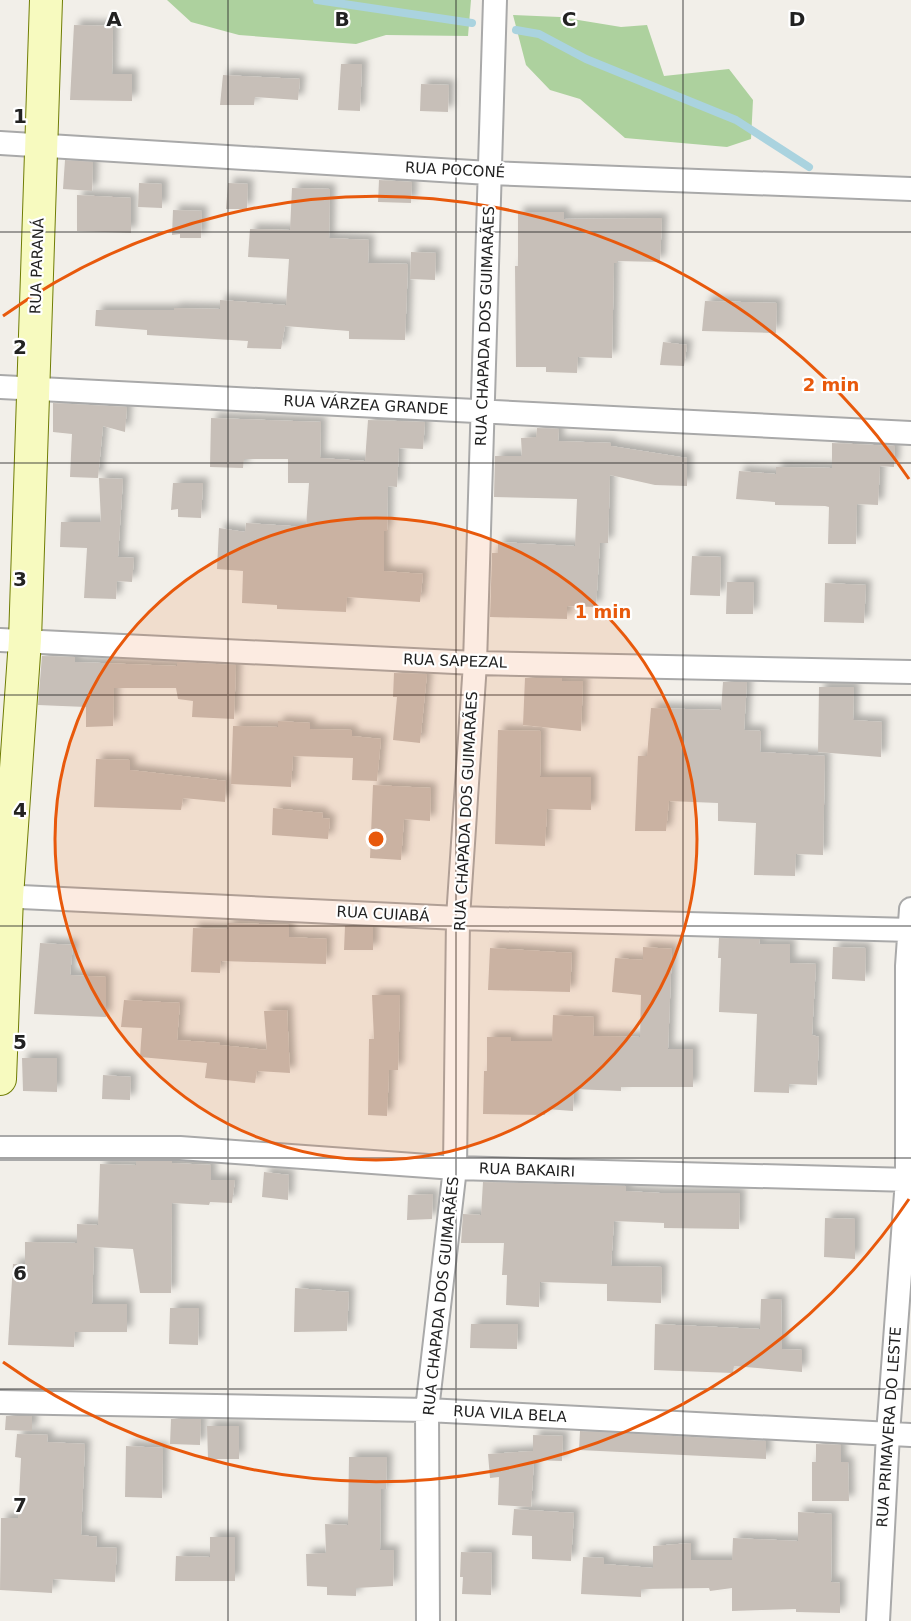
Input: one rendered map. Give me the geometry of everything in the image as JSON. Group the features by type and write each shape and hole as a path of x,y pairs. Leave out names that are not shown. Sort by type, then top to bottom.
{"street":[{"name":"RUA PARANÁ","path":"0,1079 3,896 13,640 34,388 46,0"},
{"name":"RUA CHAPADA DOS GUIMARÃES","path":"428,1621 428,1410 455,1168 458,918 475,663 495,0"},
{"name":"RUA POCONÉ","path":"0,143 489,173 911,189"},
{"name":"RUA VÁRZEA GRANDE","path":"0,387 911,433"},
{"name":"RUA SAPEZAL","path":"13,640 475,663 911,672"},
{"name":"RUA CUIABÁ","path":"3,896 458,918 911,923"},
{"name":"RUA PRIMAVERA DO LESTE","path":"878,1621 888,1434 909,1180 907,966 911,923"},
{"name":"RUA BAKAIRI","path":"0,1148 180,1148 455,1168 909,1180"},
{"name":"RUA VILA BELA","path":"0,1402 428,1410 911,1436"}],"green space":[{"path":"167,0 471,0 468,36 386,35 356,44 239,35 191,22"},
{"path":"513,15 560,17 621,27 647,25 664,76 729,69 753,100 751,139 727,147 625,138 580,99 550,90 526,65"}],"building":[{"path":"74,25 113,26 112,74 132,74 132,101 70,100"},
{"path":"341,64 362,64 360,111 338,110"},
{"path":"223,75 300,79 298,100 255,97 254,105 220,105"},
{"path":"421,84 449,85 448,112 420,111"},
{"path":"65,160 93,162 92,191 63,189"},
{"path":"379,180 412,182 411,203 378,202"},
{"path":"139,183 162,184 162,208 138,207"},
{"path":"228,183 248,184 247,209 226,209"},
{"path":"292,188 330,189 329,238 369,240 368,263 408,264 405,340 349,339 349,331 285,326 281,349 247,348 248,341 147,335 147,330 95,326 96,310 220,309 220,300 286,305 289,259 248,257 250,229 290,230"},
{"path":"77,195 131,198 131,233 77,231"},
{"path":"173,210 202,211 201,238 180,238 180,234 172,235"},
{"path":"518,212 564,212 564,219 662,218 660,262 617,261 614,263 612,358 578,357 577,373 546,372 546,367 516,367 515,266 518,266"},
{"path":"411,252 436,253 435,280 410,279"},
{"path":"705,301 777,303 776,333 702,331"},
{"path":"663,342 687,345 684,366 660,365"},
{"path":"53,403 127,407 125,432 103,426 98,478 70,477 72,434 53,432"},
{"path":"211,418 321,422 320,458 365,461 368,420 425,422 423,449 399,448 397,487 388,486 387,531 384,531 384,571 423,574 420,602 347,597 346,612 277,609 277,605 242,603 243,571 217,569 219,528 245,532 246,523 306,527 309,483 288,483 288,459 244,459 243,468 210,467"},
{"path":"537,428 559,429 558,441 611,443 611,446 687,458 687,486 655,485 610,475 608,543 600,543 596,607 567,606 567,619 490,617 492,553 498,553 498,542 575,546 577,499 494,497 495,456 522,456 521,438 536,437"},
{"path":"832,443 895,446 894,467 880,466 878,505 857,504 856,544 828,544 829,507 775,505 775,502 736,499 739,471 776,474 776,467 832,468"},
{"path":"99,478 123,479 118,557 134,558 132,582 117,581 116,599 84,598 87,548 60,547 61,522 101,522"},
{"path":"173,483 203,483 201,518 178,517 178,509 171,510"},
{"path":"692,556 721,557 720,596 690,595"},
{"path":"727,582 754,582 753,614 726,614"},
{"path":"825,583 866,585 864,623 824,622"},
{"path":"42,656 75,657 75,662 177,666 177,662 236,665 234,719 192,717 193,701 178,699 176,688 114,688 113,726 86,727 86,707 38,705"},
{"path":"394,673 427,674 420,743 393,740 397,697 393,697"},
{"path":"525,678 562,678 562,681 583,681 581,731 523,725"},
{"path":"723,682 747,682 744,730 761,731 760,752 825,756 823,855 796,854 795,876 754,875 756,823 718,821 718,803 669,801 666,831 635,831 638,756 647,756 651,708 721,710"},
{"path":"819,687 854,687 853,720 882,722 881,757 818,752"},
{"path":"278,721 310,723 310,729 352,730 352,736 381,739 377,781 352,780 353,758 293,756 291,787 231,784 233,726 278,727"},
{"path":"498,730 541,731 540,777 591,777 591,810 547,809 545,846 495,844"},
{"path":"96,759 130,760 130,770 226,781 225,802 183,798 181,810 94,807"},
{"path":"373,785 431,788 430,821 404,819 401,860 370,858"},
{"path":"273,808 323,813 322,818 330,819 328,839 272,835"},
{"path":"228,923 289,925 289,937 327,939 326,964 221,961 220,973 191,972 193,928 228,929"},
{"path":"345,926 373,927 373,950 344,950"},
{"path":"719,938 760,939 759,944 790,944 790,963 816,964 812,1035 819,1037 817,1085 789,1084 789,1093 754,1092 757,1014 719,1012 721,958 718,958"},
{"path":"40,943 73,945 70,975 106,977 106,1017 34,1014"},
{"path":"643,947 672,949 668,1049 693,1049 693,1087 621,1087 621,1091 574,1089 573,1111 546,1109 545,1115 483,1114 487,1037 511,1037 511,1041 552,1041 553,1015 594,1017 593,1036 640,1037 641,995 612,992 615,958 643,960"},
{"path":"833,947 866,948 865,981 832,979"},
{"path":"490,948 572,953 570,992 488,990"},
{"path":"372,995 400,995 398,1070 389,1070 387,1116 368,1115 369,1039 374,1039"},
{"path":"124,1000 180,1003 177,1040 267,1050 264,1011 287,1010 290,1073 257,1071 255,1083 205,1078 207,1063 140,1057 142,1028 121,1027"},
{"path":"22,1058 57,1058 57,1092 23,1091"},
{"path":"103,1075 131,1077 130,1100 102,1099"},
{"path":"136,1161 172,1161 172,1163 211,1165 211,1180 235,1180 232,1203 210,1202 209,1205 172,1203 171,1293 140,1293 133,1249 94,1247 92,1304 127,1304 127,1332 75,1332 74,1347 8,1345 13,1264 25,1264 25,1242 77,1243 77,1224 98,1225 100,1164 136,1165"},
{"path":"264,1172 289,1175 288,1200 262,1197"},
{"path":"483,1182 626,1186 626,1191 660,1193 740,1193 739,1229 664,1228 664,1223 614,1221 611,1266 662,1267 661,1303 607,1301 607,1284 540,1282 539,1307 506,1305 507,1275 502,1275 504,1243 461,1243 463,1214 481,1215"},
{"path":"433,1194 432,1219 407,1220 408,1195"},
{"path":"825,1218 855,1219 855,1259 824,1257"},
{"path":"295,1288 349,1292 347,1331 294,1332"},
{"path":"761,1299 781,1299 782,1349 802,1350 802,1372 734,1366 733,1373 654,1370 655,1324 760,1329"},
{"path":"170,1308 199,1308 198,1345 169,1344"},
{"path":"471,1324 518,1324 517,1349 470,1348"},
{"path":"6,1416 32,1416 32,1431 5,1430"},
{"path":"171,1419 201,1419 200,1445 170,1444"},
{"path":"207,1426 239,1426 239,1459 208,1459"},
{"path":"580,1431 766,1441 766,1459 579,1450"},
{"path":"17,1434 48,1435 47,1442 85,1444 81,1535 97,1537 96,1547 117,1548 115,1582 53,1579 52,1593 0,1590 1,1518 18,1518 21,1458 15,1457"},
{"path":"533,1435 563,1436 562,1461 534,1460 531,1507 498,1505 499,1477 490,1478 488,1454 533,1451"},
{"path":"816,1444 841,1445 841,1462 848,1462 849,1501 812,1501 812,1462 816,1462"},
{"path":"126,1446 163,1448 162,1498 125,1497"},
{"path":"349,1457 387,1457 386,1489 381,1489 380,1550 394,1550 393,1586 356,1588 356,1596 327,1595 327,1587 307,1586 306,1554 326,1553 325,1524 348,1525"},
{"path":"514,1509 574,1513 571,1561 532,1559 532,1536 512,1535"},
{"path":"798,1512 832,1514 831,1582 840,1583 840,1613 796,1612 796,1609 732,1611 732,1588 710,1591 709,1588 641,1589 641,1597 581,1594 583,1557 604,1558 604,1564 653,1568 653,1546 691,1543 691,1560 732,1560 733,1538 798,1541"},
{"path":"210,1537 235,1537 235,1581 175,1581 176,1556 210,1557"},
{"path":"461,1552 492,1553 491,1595 462,1594"}],"waterway":[{"path":"317,0 472,23"},
{"path":"516,30 539,34 586,59 736,120 809,167"}]}
